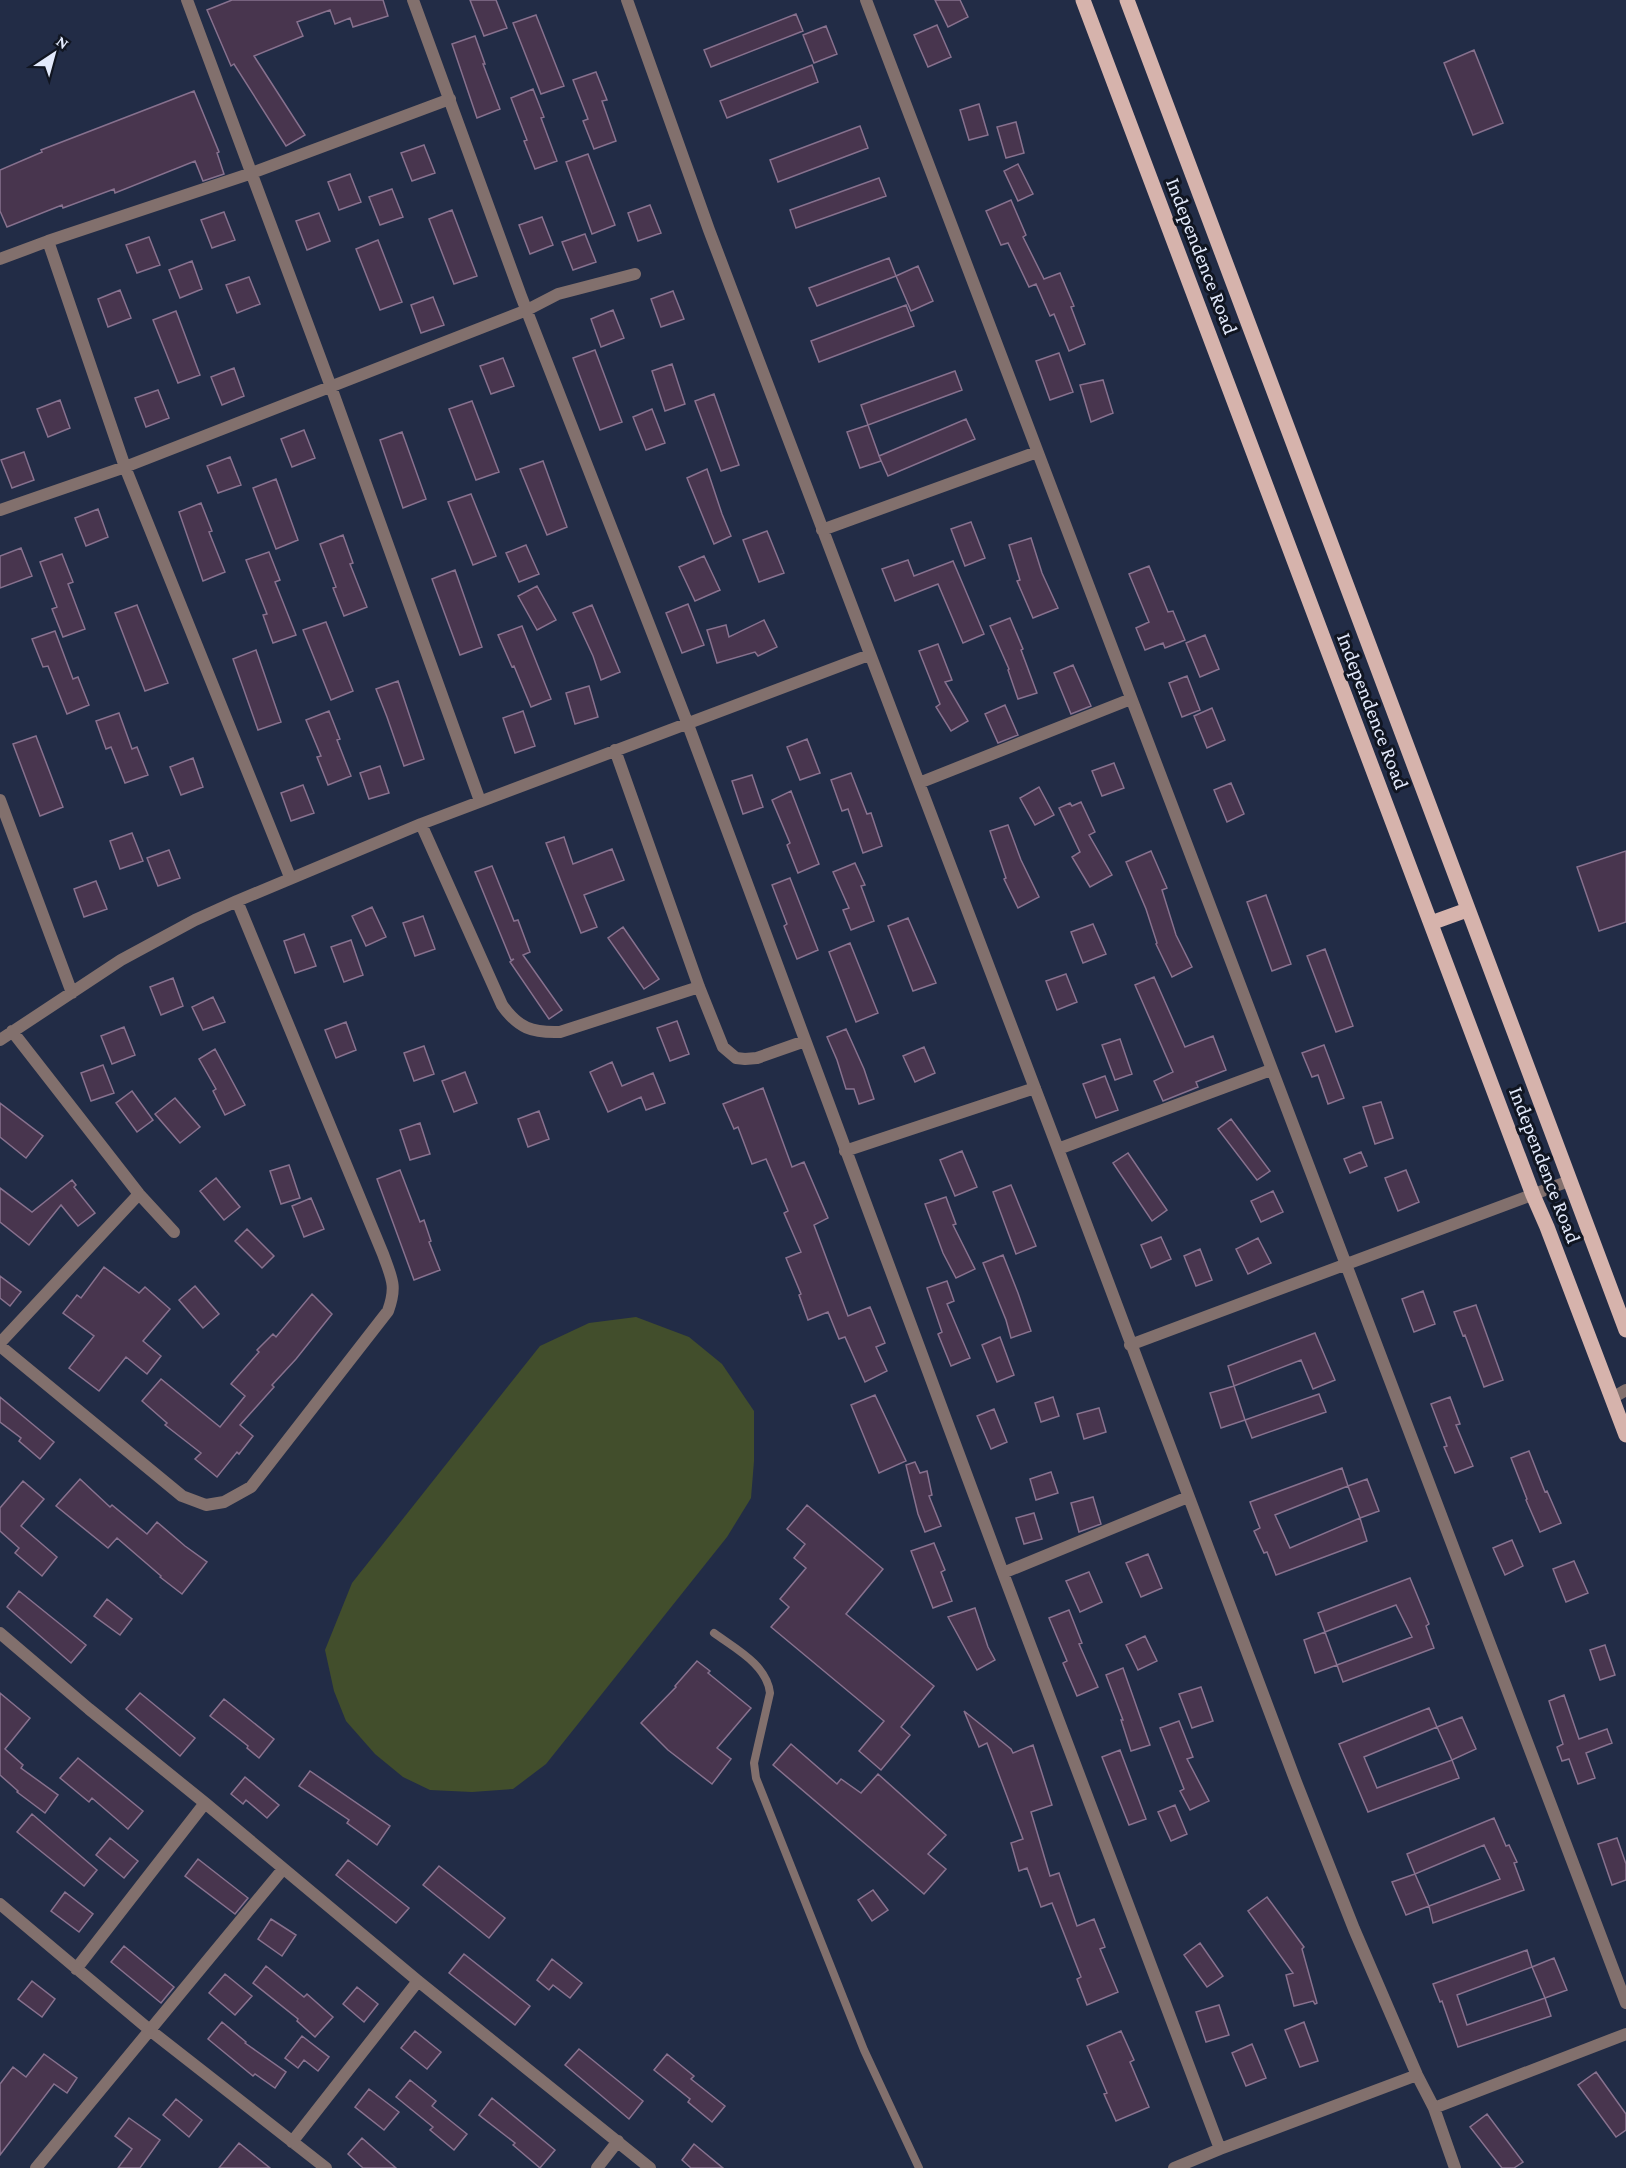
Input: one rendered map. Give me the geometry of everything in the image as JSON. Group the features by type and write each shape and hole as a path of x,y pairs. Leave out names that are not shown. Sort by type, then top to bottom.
{"main road":[{"name":"Independence Road","path":"1083,0 1533,1195 1626,1435"},
{"name":"Independence Road","path":"1127,0 1626,1330"},
{"path":"1431,923 1467,910"}],"street":[{"path":"188,0 332,387 480,801"},
{"path":"413,0 527,310 687,722 845,1151 1220,2149"},
{"path":"627,0 709,230 1188,1497 1354,1929 1434,2109 1455,2168"},
{"path":"866,0 1271,1070 1348,1263 1626,2002"},
{"path":"0,259 252,173 450,99"},
{"path":"48,241 125,467 291,877"},
{"path":"0,510 125,467 332,387 527,310 558,294 635,274"},
{"path":"822,530 1037,452"},
{"path":"0,1040 121,960 195,920 291,877 480,801 869,655"},
{"path":"919,783 1131,699"},
{"path":"615,750 699,987 723,1047 736,1058 757,1058 805,1041"},
{"path":"0,800 72,993"},
{"path":"421,824 502,1005 512,1018 526,1028 543,1033 560,1032 699,987"},
{"path":"139,1194 0,1344 182,1496 206,1505 224,1502 251,1487 388,1311 394,1294 386,1262 237,901"},
{"path":"12,1031 139,1194 174,1232"},
{"path":"1058,1149 1271,1070"},
{"path":"845,1151 1035,1088"},
{"path":"1130,1345 1569,1182"},
{"path":"1612,1398 1626,1390"},
{"path":"1003,1573 1188,1497"},
{"path":"1,1637 418,1981 650,2168"},
{"path":"76,1969 205,1803"},
{"path":"36,2168 283,1869"},
{"path":"0,1904 151,2031 292,2142 312,2164 326,2168"},
{"path":"292,2142 418,1981"},
{"path":"1434,2109 1626,2034"},
{"path":"1174,2168 1417,2075"},
{"path":"597,2168 618,2141"}],"lane":[{"path":"714,1633 761,1669 769,1682 770,1693 754,1763 756,1778 864,2050 919,2168"}],"green space":[{"path":"636,1317 689,1337 722,1364 754,1411 751,1498 727,1537 546,1764 513,1789 472,1792 430,1790 403,1777 375,1754 346,1721 334,1691 325,1650 352,1583 540,1346 589,1323"}],"building":[{"path":"232,0 383,0 388,16 353,27 350,18 335,24 330,10 297,22 303,36 254,56 305,135 286,146 234,64 231,66 207,10"},
{"path":"470,0 496,0 507,28 484,36"},
{"path":"935,0 960,0 968,17 948,27"},
{"path":"796,14 803,31 711,67 704,50"},
{"path":"536,15 564,86 541,94 513,23"},
{"path":"937,25 951,57 928,67 914,35"},
{"path":"826,26 837,54 814,63 803,35"},
{"path":"475,36 500,109 477,118 452,44"},
{"path":"1474,50 1503,123 1473,135 1444,63"},
{"path":"812,65 818,82 727,118 720,101"},
{"path":"596,72 607,100 602,101 616,141 594,149 583,121 588,119 573,80"},
{"path":"533,89 557,161 535,169 511,98"},
{"path":"194,91 219,152 217,153 224,174 203,181 195,161 115,193 114,189 63,208 62,205 7,227 0,211 0,170 42,152 41,150"},
{"path":"979,104 988,135 969,140 960,110"},
{"path":"1016,122 1024,153 1006,158 997,127"},
{"path":"860,126 868,148 778,182 770,160"},
{"path":"424,145 435,173 412,181 401,153"},
{"path":"588,154 615,225 592,234 566,162"},
{"path":"1018,164 1033,194 1018,201 1004,171"},
{"path":"350,174 361,202 339,210 328,182"},
{"path":"879,178 886,196 796,228 790,210"},
{"path":"392,189 403,217 380,225 369,197"},
{"path":"1011,200 1026,235 1023,237 1044,279 1060,273 1074,306 1071,307 1085,344 1069,351 1054,314 1050,316 1036,284 1029,287 1008,243 1001,245 986,211"},
{"path":"650,205 661,233 638,241 628,213"},
{"path":"452,210 477,276 454,284 429,219"},
{"path":"224,212 235,240 212,248 201,220"},
{"path":"319,213 330,241 307,250 296,221"},
{"path":"542,217 553,245 530,254 519,225"},
{"path":"585,234 596,262 573,270 562,242"},
{"path":"149,237 160,265 137,273 126,245"},
{"path":"378,240 402,302 380,310 356,249"},
{"path":"889,258 896,276 817,306 809,288"},
{"path":"192,261 202,289 180,298 169,270"},
{"path":"918,266 933,301 911,311 896,276"},
{"path":"249,277 260,304 237,313 226,285"},
{"path":"120,290 131,318 108,327 98,299"},
{"path":"673,291 684,319 661,327 651,299"},
{"path":"433,297 444,325 421,333 411,305"},
{"path":"906,305 914,326 819,362 811,341"},
{"path":"613,310 624,338 601,347 591,319"},
{"path":"176,311 200,375 178,383 153,320"},
{"path":"595,350 622,422 600,430 573,358"},
{"path":"1059,353 1073,392 1050,400 1036,361"},
{"path":"503,358 514,386 491,394 480,366"},
{"path":"672,364 685,404 665,411 652,371"},
{"path":"234,368 244,396 222,405 211,377"},
{"path":"955,371 962,390 868,425 861,405"},
{"path":"1103,380 1113,413 1091,422 1080,385"},
{"path":"158,390 169,418 146,427 135,398"},
{"path":"714,394 739,465 721,471 695,401"},
{"path":"60,400 70,428 48,437 37,409"},
{"path":"472,401 499,472 476,480 449,409"},
{"path":"652,409 665,443 646,450 633,417"},
{"path":"966,419 975,439 888,476 879,456"},
{"path":"868,425 881,461 860,468 847,432"},
{"path":"304,430 315,458 292,467 281,439"},
{"path":"402,432 426,499 403,508 380,440"},
{"path":"24,452 34,480 12,488 1,460"},
{"path":"230,457 241,485 218,493 207,466"},
{"path":"543,461 567,527 547,535 520,469"},
{"path":"707,469 731,536 714,544 687,478"},
{"path":"276,479 298,540 276,549 253,488"},
{"path":"471,494 496,556 473,565 448,502"},
{"path":"201,503 212,531 209,532 225,572 203,581 179,512"},
{"path":"98,509 108,537 86,546 75,518"},
{"path":"971,522 985,558 965,566 951,529"},
{"path":"767,531 784,573 759,582 743,540"},
{"path":"343,535 353,563 350,564 367,607 344,616 320,544"},
{"path":"1031,538 1042,573 1058,608 1033,618 1017,581 1020,580 1009,545"},
{"path":"526,545 539,574 519,582 506,553"},
{"path":"21,548 32,576 0,588 0,556"},
{"path":"269,552 280,580 275,582 296,635 273,643 263,615 267,614 246,560"},
{"path":"62,554 73,582 68,584 85,629 63,637 52,609 57,607 40,562"},
{"path":"704,556 720,590 695,601 679,567"},
{"path":"908,560 914,576 953,561 984,634 963,643 938,584 895,601 882,569"},
{"path":"1149,566 1168,612 1173,611 1185,640 1165,648 1163,643 1145,650 1136,628 1149,622 1129,574"},
{"path":"455,570 482,647 460,655 432,579"},
{"path":"537,586 556,620 537,630 518,596"},
{"path":"688,604 704,645 682,653 666,613"},
{"path":"137,605 168,683 145,691 115,613"},
{"path":"592,605 620,672 601,680 593,656 573,613"},
{"path":"1010,618 1037,693 1018,699 1009,669 990,626"},
{"path":"764,620 777,647 758,656 755,652 717,663 707,630 726,625 729,637"},
{"path":"326,622 353,691 331,700 303,630"},
{"path":"522,626 551,699 531,707 498,635"},
{"path":"55,631 73,679 78,677 89,705 67,714 48,666 43,667 32,639"},
{"path":"1205,635 1219,669 1200,677 1186,643"},
{"path":"938,644 952,680 945,682 968,721 951,731 936,707 940,704 919,651"},
{"path":"256,650 281,722 258,730 233,659"},
{"path":"1073,665 1091,706 1071,714 1054,673"},
{"path":"1187,676 1200,710 1182,717 1169,683"},
{"path":"398,681 424,759 404,766 376,689"},
{"path":"589,686 598,717 575,724 566,693"},
{"path":"1005,705 1018,735 998,743 985,714"},
{"path":"1212,708 1225,740 1207,748 1194,716"},
{"path":"329,711 351,776 328,785 317,757 321,756 306,720"},
{"path":"523,711 535,746 515,753 503,718"},
{"path":"119,713 132,749 137,747 148,775 125,783 111,747 106,749 96,721"},
{"path":"36,736 63,807 40,816 13,744"},
{"path":"807,739 820,773 800,780 787,747"},
{"path":"193,758 203,787 181,795 170,767"},
{"path":"1114,763 1124,788 1102,796 1092,771"},
{"path":"380,766 389,793 369,799 360,773"},
{"path":"851,773 867,814 871,813 882,846 863,853 848,809 842,811 831,780"},
{"path":"752,775 763,807 743,814 732,781"},
{"path":"1231,783 1244,814 1227,822 1214,790"},
{"path":"303,785 314,813 291,821 281,793"},
{"path":"1039,787 1054,815 1035,825 1020,798"},
{"path":"791,791 819,864 798,873 787,845 790,843 772,800"},
{"path":"1081,802 1095,832 1089,835 1112,875 1090,887 1072,857 1080,852 1059,808 1070,803 1072,806"},
{"path":"1008,825 1021,860 1039,897 1018,908 1004,879 1006,878 990,831"},
{"path":"132,833 143,861 120,869 110,841"},
{"path":"564,837 573,864 612,849 624,880 584,895 597,927 581,933 546,843"},
{"path":"169,850 180,878 158,886 147,858"},
{"path":"1151,851 1167,888 1162,890 1176,935 1192,967 1172,977 1156,944 1146,909 1126,862"},
{"path":"1626,851 1626,922 1599,931 1577,867"},
{"path":"855,863 865,885 861,886 874,921 851,930 843,910 849,908 833,872"},
{"path":"492,866 514,921 518,920 530,952 523,955 562,1010 549,1019 510,962 514,959 511,960 475,872"},
{"path":"790,878 818,950 797,959 772,885"},
{"path":"96,881 107,909 84,917 74,889"},
{"path":"1266,895 1291,964 1272,971 1247,902"},
{"path":"372,907 386,937 366,946 352,916"},
{"path":"423,916 435,949 415,956 403,923"},
{"path":"908,918 936,983 913,991 888,926"},
{"path":"1093,924 1106,954 1083,963 1071,932"},
{"path":"623,927 659,979 644,989 608,938"},
{"path":"304,934 316,966 295,973 284,941"},
{"path":"351,940 363,975 344,982 331,947"},
{"path":"850,943 878,1013 856,1022 829,952"},
{"path":"1325,949 1353,1026 1336,1032 1307,956"},
{"path":"1066,974 1077,1002 1057,1010 1046,981"},
{"path":"1154,977 1185,1047 1213,1036 1226,1070 1196,1082 1198,1087 1163,1101 1154,1081 1173,1072 1135,985"},
{"path":"173,978 183,1006 161,1015 150,987"},
{"path":"213,997 225,1022 203,1030 192,1007"},
{"path":"677,1021 689,1054 670,1061 657,1028"},
{"path":"346,1022 356,1050 336,1058 325,1030"},
{"path":"124,1027 135,1055 112,1064 101,1036"},
{"path":"846,1029 864,1069 874,1099 859,1104 854,1089 846,1089 827,1037"},
{"path":"1120,1039 1132,1074 1115,1080 1102,1045"},
{"path":"1324,1045 1344,1098 1328,1104 1318,1075 1312,1077 1302,1053"},
{"path":"424,1046 434,1074 414,1081 404,1053"},
{"path":"924,1047 935,1073 915,1082 903,1056"},
{"path":"215,1049 245,1105 225,1115 213,1091 216,1089 199,1059"},
{"path":"612,1062 622,1086 653,1073 665,1103 646,1110 641,1097 608,1112 590,1072"},
{"path":"103,1065 114,1093 91,1101 81,1073"},
{"path":"465,1072 477,1103 454,1112 442,1081"},
{"path":"1105,1076 1118,1110 1096,1118 1083,1084"},
{"path":"763,1088 792,1167 804,1162 828,1218 814,1225 848,1316 870,1307 885,1343 876,1347 887,1371 865,1382 845,1337 839,1339 828,1312 808,1320 799,1295 801,1294 786,1258 801,1252 784,1213 788,1211 766,1159 752,1164 738,1127 734,1129 723,1104"},
{"path":"132,1091 153,1120 137,1132 116,1103"},
{"path":"175,1098 200,1127 180,1143 155,1114"},
{"path":"1381,1102 1393,1138 1375,1144 1363,1107"},
{"path":"0,1103 43,1136 26,1158 0,1137"},
{"path":"539,1111 549,1139 528,1147 518,1119"},
{"path":"1231,1119 1270,1171 1257,1180 1218,1129"},
{"path":"420,1123 430,1154 410,1160 400,1130"},
{"path":"962,1151 977,1187 955,1196 940,1160"},
{"path":"1361,1152 1367,1166 1350,1173 1344,1159"},
{"path":"1128,1153 1167,1210 1152,1221 1113,1163"},
{"path":"289,1165 300,1198 281,1204 270,1171"},
{"path":"400,1170 420,1222 424,1220 431,1241 429,1242 440,1270 414,1280 377,1179"},
{"path":"1406,1170 1419,1202 1398,1211 1385,1178"},
{"path":"216,1178 240,1207 224,1220 200,1191"},
{"path":"72,1180 76,1185 74,1187 95,1213 78,1226 61,1205 29,1245 0,1222 0,1188 32,1212"},
{"path":"1011,1185 1036,1246 1016,1254 993,1192"},
{"path":"1273,1191 1283,1212 1261,1222 1251,1201"},
{"path":"946,1197 956,1224 953,1225 975,1269 956,1278 943,1253 925,1204"},
{"path":"311,1198 324,1229 304,1237 292,1206"},
{"path":"247,1229 274,1256 262,1268 235,1241"},
{"path":"1161,1237 1171,1259 1151,1268 1141,1245"},
{"path":"1258,1238 1271,1263 1248,1274 1236,1249"},
{"path":"1200,1249 1212,1280 1196,1286 1184,1256"},
{"path":"1003,1255 1031,1331 1011,1338 983,1263"},
{"path":"104,1267 139,1293 145,1287 170,1309 143,1341 161,1356 147,1374 126,1357 99,1391 69,1368 94,1336 63,1313 77,1295 81,1298"},
{"path":"0,1276 21,1292 10,1306 0,1298"},
{"path":"947,1281 954,1301 947,1304 970,1358 951,1366 938,1334 942,1332 927,1288"},
{"path":"195,1286 219,1314 203,1328 179,1300"},
{"path":"1423,1291 1435,1324 1414,1332 1402,1299"},
{"path":"312,1294 332,1314 272,1385 274,1387 240,1425 253,1436 217,1477 195,1459 201,1453 165,1425 167,1423 142,1401 161,1379 220,1427 245,1396 231,1384 259,1352 257,1350 273,1334 276,1337"},
{"path":"1476,1305 1503,1380 1484,1387 1454,1312"},
{"path":"1315,1333 1335,1380 1313,1389 1301,1360 1234,1386 1228,1366"},
{"path":"1000,1337 1014,1375 997,1382 982,1345"},
{"path":"1234,1386 1245,1420 1221,1428 1210,1393"},
{"path":"1319,1394 1326,1412 1252,1438 1245,1420"},
{"path":"875,1395 906,1461 879,1473 851,1405"},
{"path":"0,1397 54,1442 40,1459 19,1441 21,1438 0,1422"},
{"path":"1053,1397 1059,1416 1041,1422 1035,1403"},
{"path":"1450,1397 1460,1424 1456,1425 1473,1466 1455,1473 1444,1447 1447,1446 1431,1404"},
{"path":"1099,1408 1106,1432 1084,1439 1077,1414"},
{"path":"994,1409 1007,1442 991,1449 977,1416"},
{"path":"1529,1451 1545,1492 1547,1491 1561,1523 1540,1532 1511,1458"},
{"path":"915,1462 920,1473 927,1471 932,1495 929,1496 941,1526 925,1532 918,1514 906,1465"},
{"path":"1342,1468 1348,1486 1275,1515 1290,1548 1360,1518 1367,1541 1276,1575 1267,1552 1264,1553 1254,1531 1260,1528 1250,1502"},
{"path":"1051,1472 1058,1493 1036,1500 1030,1479"},
{"path":"80,1479 110,1507 112,1505 147,1534 157,1522 207,1562 182,1594 117,1538 108,1548 56,1506"},
{"path":"1367,1479 1379,1511 1360,1518 1348,1486"},
{"path":"23,1481 44,1499 21,1526 57,1557 42,1576 15,1553 19,1548 0,1531 0,1508"},
{"path":"1093,1497 1101,1524 1079,1532 1071,1503"},
{"path":"807,1505 883,1569 846,1614 934,1686 901,1727 910,1735 881,1770 859,1751 884,1721 771,1627 789,1607 780,1599 806,1568 794,1558 805,1544 787,1529"},
{"path":"1034,1513 1042,1539 1024,1544 1016,1518"},
{"path":"1512,1540 1523,1566 1505,1575 1493,1548"},
{"path":"934,1543 945,1570 941,1572 952,1601 933,1608 911,1551"},
{"path":"1148,1554 1162,1588 1141,1597 1126,1563"},
{"path":"1574,1561 1588,1593 1566,1602 1553,1569"},
{"path":"1089,1572 1102,1602 1080,1612 1066,1581"},
{"path":"1410,1578 1429,1624 1426,1626 1434,1648 1343,1682 1337,1665 1412,1637 1396,1605 1325,1632 1318,1613"},
{"path":"19,1591 86,1645 71,1663 7,1607"},
{"path":"107,1599 132,1619 120,1635 94,1616"},
{"path":"975,1608 988,1647 995,1660 977,1670 948,1617"},
{"path":"1069,1610 1082,1643 1079,1644 1098,1687 1077,1696 1063,1663 1067,1661 1049,1618"},
{"path":"1325,1632 1337,1665 1315,1673 1304,1640"},
{"path":"1145,1636 1157,1661 1138,1670 1126,1645"},
{"path":"1605,1645 1615,1675 1600,1680 1590,1650"},
{"path":"697,1661 710,1671 708,1673 751,1708 717,1748 731,1759 712,1784 668,1750 641,1723 676,1687"},
{"path":"1123,1668 1150,1745 1131,1751 1121,1720 1123,1720 1106,1675"},
{"path":"1201,1687 1213,1721 1192,1728 1179,1694"},
{"path":"0,1693 30,1718 5,1749 23,1765 21,1768 58,1795 45,1813 17,1792 0,1775"},
{"path":"140,1693 195,1738 180,1756 126,1709"},
{"path":"1564,1695 1579,1739 1607,1729 1612,1743 1586,1753 1595,1778 1578,1784 1569,1759 1562,1761 1557,1747 1563,1744 1549,1701"},
{"path":"224,1699 274,1739 259,1758 247,1748 248,1746 210,1716"},
{"path":"1429,1708 1437,1727 1364,1757 1377,1788 1452,1760 1459,1778 1368,1812 1339,1744"},
{"path":"964,1711 1013,1753 1033,1745 1052,1805 1031,1812 1050,1876 1059,1873 1077,1926 1094,1919 1105,1947 1100,1949 1118,1992 1087,2005 1077,1979 1081,1977 1052,1903 1041,1907 1027,1868 1019,1871 1011,1843 1023,1839 987,1743 979,1747"},
{"path":"1462,1717 1476,1749 1452,1760 1437,1727"},
{"path":"1179,1721 1193,1757 1187,1759 1209,1801 1190,1810 1180,1791 1184,1789 1160,1728"},
{"path":"791,1744 837,1784 841,1779 861,1793 878,1774 946,1835 928,1854 946,1869 924,1894 773,1765"},
{"path":"1120,1750 1146,1819 1129,1825 1102,1757"},
{"path":"78,1758 143,1811 128,1829 92,1798 89,1802 60,1778"},
{"path":"310,1771 390,1826 377,1845 347,1823 349,1820 299,1786"},
{"path":"245,1777 279,1805 267,1818 246,1800 243,1804 231,1794"},
{"path":"1175,1805 1187,1834 1171,1841 1158,1812"},
{"path":"32,1814 97,1870 84,1886 17,1832"},
{"path":"1494,1818 1506,1846 1509,1845 1517,1862 1514,1863 1524,1890 1433,1923 1429,1906 1500,1879 1484,1845 1415,1874 1407,1854"},
{"path":"110,1838 138,1861 124,1878 96,1855"},
{"path":"1617,1838 1626,1864 1626,1880 1612,1885 1598,1844"},
{"path":"198,1859 248,1898 235,1914 185,1876"},
{"path":"348,1860 409,1908 396,1923 336,1875"},
{"path":"439,1866 505,1918 489,1938 423,1885"},
{"path":"1415,1874 1429,1906 1406,1915 1392,1882"},
{"path":"873,1890 888,1910 872,1921 858,1900"},
{"path":"65,1892 93,1914 79,1932 51,1911"},
{"path":"1267,1897 1304,1947 1302,1949 1317,2003 1315,2004 1313,2001 1294,2006 1286,1975 1293,1973 1248,1911"},
{"path":"271,1919 296,1935 282,1956 258,1939"},
{"path":"1200,1943 1223,1976 1207,1987 1184,1955"},
{"path":"124,1946 174,1987 161,2003 111,1962"},
{"path":"1527,1950 1532,1967 1457,1995 1467,2025 1545,1998 1551,2016 1458,2047 1442,2001 1440,2002 1433,1984"},
{"path":"464,1954 530,2006 515,2025 449,1973"},
{"path":"1554,1958 1567,1990 1545,1998 1532,1967"},
{"path":"552,1959 582,1983 570,1998 553,1985 549,1990 537,1980"},
{"path":"266,1966 304,1997 307,1994 333,2017 315,2037 297,2021 298,2019 253,1983"},
{"path":"225,1974 252,1996 235,2015 209,1993"},
{"path":"32,1981 55,1999 42,2017 18,1999"},
{"path":"357,1987 378,2004 364,2022 343,2004"},
{"path":"1219,2005 1229,2035 1206,2042 1196,2012"},
{"path":"222,2022 245,2043 286,2072 275,2088 255,2074 253,2076 208,2039"},
{"path":"1304,2022 1318,2061 1300,2067 1285,2030"},
{"path":"415,2031 441,2052 427,2069 401,2048"},
{"path":"1121,2031 1134,2060 1130,2062 1149,2107 1116,2121 1087,2046"},
{"path":"302,2036 329,2057 318,2071 304,2060 298,2068 285,2058"},
{"path":"1252,2044 1266,2078 1246,2086 1232,2053"},
{"path":"579,2049 643,2101 629,2119 565,2065"},
{"path":"44,2054 77,2078 67,2093 54,2084 0,2155 0,2084 13,2067 26,2077"},
{"path":"667,2054 694,2076 691,2079 725,2106 712,2122 688,2102 690,2099 654,2070"},
{"path":"1596,2072 1626,2114 1626,2130 1616,2137 1578,2085"},
{"path":"410,2080 436,2101 432,2106 467,2134 454,2150 430,2130 433,2127 396,2097"},
{"path":"369,2089 399,2112 384,2130 355,2107"},
{"path":"492,2098 555,2150 540,2168 513,2145 515,2143 479,2115"},
{"path":"176,2099 202,2120 189,2137 163,2115"},
{"path":"1487,2114 1523,2162 1514,2168 1502,2168 1470,2127"},
{"path":"129,2118 160,2140 140,2168 118,2168 132,2149 115,2136"},
{"path":"362,2138 396,2168 363,2168 348,2154"},
{"path":"239,2143 270,2168 219,2168"},
{"path":"694,2144 723,2168 691,2168 682,2160"}]}
